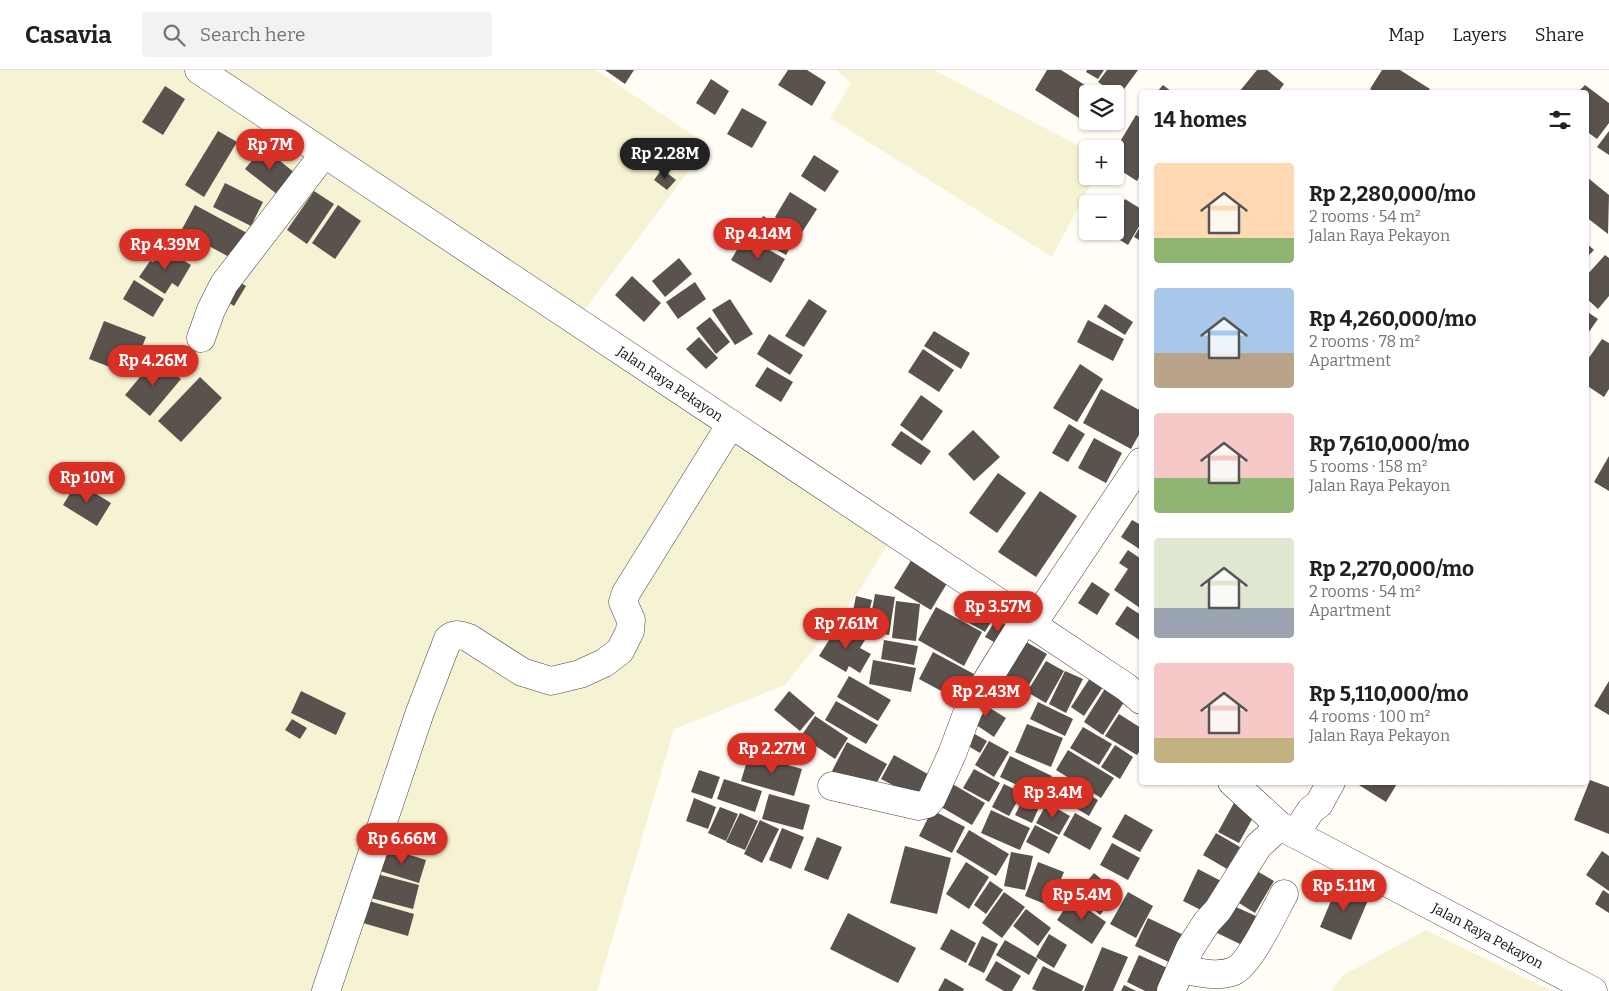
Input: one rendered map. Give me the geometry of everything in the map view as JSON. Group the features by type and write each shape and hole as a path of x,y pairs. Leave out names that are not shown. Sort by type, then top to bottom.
{"street":[{"name":"Jalan Raya Pekayon","path":"199,70 1029,622 1126,687 1139,698"},
{"path":"201,338 211,310 224,284 324,154"},
{"path":"326,991 420,712 448,639 452,635 469,638 522,672 550,681 580,674 604,663 620,651 630,631 631,620 623,602 626,593 731,424"},
{"path":"832,786 919,806 927,804 932,798 952,754 968,711 1139,465"},
{"name":"Jalan Raya Pekayon","path":"1236,785 1296,825 1593,991"},
{"path":"1176,980 1190,948 1207,922 1218,910 1258,846 1296,825 1319,804 1329,785"},
{"path":"1176,980 1223,973 1241,967 1249,957 1284,894"}],"shaded area":[{"path":"0,70 596,70 708,145 570,329 889,542 858,593 785,685 674,729 597,991 0,991"},
{"path":"837,70 934,70 1079,146 1079,185 1090,185 1085,195 1079,195 1079,206 1052,257 830,118 851,83"},
{"path":"1426,930 1552,991 1332,991 1342,976"}],"building":[{"path":"605,70 634,70 625,84"},
{"path":"788,70 807,70 826,82 812,106 778,85"},
{"path":"1047,70 1061,70 1085,85 1079,85 1079,118 1035,90"},
{"path":"1087,70 1104,70 1098,79 1086,72"},
{"path":"1107,70 1138,70 1124,89 1124,85 1102,85 1098,82"},
{"path":"1257,70 1267,70 1284,84 1280,90 1241,90"},
{"path":"1382,70 1400,70 1430,89 1372,90 1370,89"},
{"path":"711,79 729,91 715,115 696,103"},
{"path":"1163,85 1169,90 1159,90"},
{"path":"1585,85 1609,103 1609,123 1597,139 1589,133 1589,90 1580,90"},
{"path":"165,86 185,99 163,135 142,122"},
{"path":"742,108 767,122 752,148 727,134"},
{"path":"1136,115 1139,117 1139,178 1137,181 1124,173 1124,140 1121,140"},
{"path":"218,131 237,142 204,197 185,185"},
{"path":"1609,131 1609,155 1597,147"},
{"path":"263,147 296,174 278,195 245,169"},
{"path":"814,155 839,171 825,192 801,176"},
{"path":"662,169 676,180 667,190 654,180"},
{"path":"1589,179 1609,195 1608,234 1589,219"},
{"path":"225,183 263,202 251,226 213,207"},
{"path":"314,191 334,204 307,244 287,230"},
{"path":"790,192 817,209 801,234 775,217"},
{"path":"1125,199 1139,208 1139,226 1128,245 1120,240 1124,240"},
{"path":"195,205 247,233 233,259 181,231"},
{"path":"338,205 361,221 335,259 312,243"},
{"path":"763,216 797,235 786,255 752,236"},
{"path":"1139,228 1139,240 1134,237"},
{"path":"745,236 785,259 771,283 731,260"},
{"path":"1589,246 1594,250 1589,255"},
{"path":"163,248 191,265 178,287 172,283 165,294 139,277 150,261 153,262"},
{"path":"1605,255 1609,258 1609,296 1598,309 1589,301 1589,273"},
{"path":"679,258 692,274 665,297 652,281"},
{"path":"632,276 661,303 644,322 615,295"},
{"path":"232,278 246,286 234,306 220,297"},
{"path":"134,280 164,299 153,317 123,299"},
{"path":"695,282 706,299 678,319 666,302"},
{"path":"730,299 753,334 735,345 712,310"},
{"path":"809,299 827,311 804,347 785,336"},
{"path":"1105,304 1133,322 1125,335 1097,317"},
{"path":"1589,313 1598,319 1589,332"},
{"path":"710,317 730,342 716,354 696,328"},
{"path":"1088,320 1124,339 1113,361 1077,342"},
{"path":"104,321 146,337 131,375 89,359"},
{"path":"934,331 970,353 961,369 924,346"},
{"path":"769,334 803,355 790,375 757,354"},
{"path":"699,337 718,358 706,369 686,349"},
{"path":"1602,339 1609,343 1609,389 1604,397 1589,387 1589,358"},
{"path":"923,349 954,370 939,392 908,372"},
{"path":"156,358 181,379 150,416 125,395"},
{"path":"1080,364 1103,379 1077,422 1053,408"},
{"path":"767,367 793,382 781,402 755,386"},
{"path":"200,377 222,398 181,442 158,421"},
{"path":"1101,389 1139,410 1139,435 1131,449 1083,423"},
{"path":"921,395 943,411 922,441 900,425"},
{"path":"1069,424 1085,434 1068,462 1052,453"},
{"path":"973,430 1000,457 974,481 948,454"},
{"path":"901,431 931,451 921,465 891,445"},
{"path":"1094,438 1122,453 1106,483 1078,468"},
{"path":"1609,456 1609,491 1594,482"},
{"path":"998,473 1026,493 997,533 969,513"},
{"path":"77,482 111,503 97,526 63,505"},
{"path":"1040,491 1077,516 1036,577 998,552"},
{"path":"1132,520 1139,524 1139,549 1121,537"},
{"path":"1128,550 1139,558 1139,607 1114,590 1128,569 1119,563"},
{"path":"912,559 949,580 931,610 894,588"},
{"path":"1092,582 1110,594 1097,615 1078,603"},
{"path":"875,594 895,597 889,635 868,631"},
{"path":"856,596 872,600 865,629 850,626"},
{"path":"965,598 995,615 985,632 955,615"},
{"path":"896,601 920,604 916,641 892,638"},
{"path":"1127,606 1139,614 1139,640 1115,624"},
{"path":"936,607 982,632 964,666 918,640"},
{"path":"996,619 1011,628 1001,646 985,637"},
{"path":"839,624 865,640 860,648 871,654 860,673 849,666 846,672 819,656"},
{"path":"1021,639 1047,654 1022,697 996,682"},
{"path":"884,640 918,646 914,665 881,659"},
{"path":"933,652 974,674 960,701 919,679"},
{"path":"873,660 916,668 911,692 869,684"},
{"path":"1046,661 1064,671 1046,703 1027,692"},
{"path":"1065,671 1083,679 1066,713 1049,704"},
{"path":"849,676 891,700 878,721 837,697"},
{"path":"1090,678 1103,687 1084,716 1071,707"},
{"path":"1609,681 1609,715 1594,706"},
{"path":"1106,687 1126,699 1103,735 1084,722"},
{"path":"301,691 346,713 336,735 291,713"},
{"path":"789,691 815,713 800,731 774,710"},
{"path":"977,700 1006,718 994,737 966,718"},
{"path":"836,701 878,725 866,744 825,720"},
{"path":"1038,702 1073,719 1065,736 1030,719"},
{"path":"1119,714 1139,727 1139,752 1137,755 1105,736"},
{"path":"815,716 848,738 835,759 801,736"},
{"path":"292,719 307,728 300,739 285,730"},
{"path":"1027,724 1063,738 1051,767 1015,752"},
{"path":"1083,727 1112,744 1099,765 1070,748"},
{"path":"966,729 987,741 980,753 958,740"},
{"path":"989,741 1009,752 994,777 975,765"},
{"path":"847,742 887,764 871,793 832,771"},
{"path":"1115,745 1133,757 1120,779 1101,767"},
{"path":"1068,750 1114,778 1101,798 1056,770"},
{"path":"749,754 802,769 794,796 741,781"},
{"path":"894,755 933,777 921,800 881,779"},
{"path":"1010,756 1052,776 1042,797 1000,777"},
{"path":"974,769 1000,783 989,802 963,788"},
{"path":"699,770 720,777 712,799 691,792"},
{"path":"724,779 762,791 755,812 717,799"},
{"path":"944,779 985,803 972,825 931,801"},
{"path":"1063,780 1098,800 1089,816 1054,795"},
{"path":"1590,780 1609,787 1609,834 1574,820"},
{"path":"1004,784 1022,793 1009,816 992,807"},
{"path":"1359,785 1396,785 1386,802"},
{"path":"769,794 810,805 803,830 762,819"},
{"path":"1025,795 1041,803 1032,823 1015,815"},
{"path":"694,798 716,807 708,829 686,821"},
{"path":"1235,801 1256,812 1239,843 1218,832"},
{"path":"1047,803 1070,816 1059,835 1036,823"},
{"path":"720,807 738,814 726,841 708,833"},
{"path":"932,810 965,827 952,853 919,836"},
{"path":"991,810 1030,828 1020,850 981,833"},
{"path":"740,813 758,821 745,850 726,842"},
{"path":"1075,813 1102,828 1090,850 1063,835"},
{"path":"1125,814 1153,830 1140,852 1112,837"},
{"path":"760,820 779,829 762,863 744,854"},
{"path":"1035,825 1058,837 1049,854 1026,842"},
{"path":"782,828 804,837 791,869 769,860"},
{"path":"969,830 1009,854 996,876 956,852"},
{"path":"1216,833 1240,847 1227,869 1203,855"},
{"path":"817,837 842,847 828,880 804,870"},
{"path":"1112,843 1140,858 1128,880 1100,865"},
{"path":"905,846 951,858 937,914 890,903"},
{"path":"384,847 426,860 419,883 377,870"},
{"path":"1602,851 1609,856 1609,891 1586,875"},
{"path":"1011,852 1033,856 1025,890 1004,886"},
{"path":"966,862 989,877 969,909 946,894"},
{"path":"1038,862 1064,872 1050,906 1025,896"},
{"path":"1250,867 1274,881 1255,913 1231,898"},
{"path":"1198,869 1223,882 1207,913 1183,901"},
{"path":"1094,873 1118,893 1100,915 1076,894"},
{"path":"377,874 419,885 413,909 371,898"},
{"path":"990,881 1003,890 986,914 974,905"},
{"path":"1338,884 1369,898 1351,940 1320,927"},
{"path":"1603,890 1609,894 1609,913 1595,904"},
{"path":"1004,892 1025,907 1002,938 982,923"},
{"path":"1128,892 1153,906 1136,938 1110,924"},
{"path":"1072,898 1106,922 1092,944 1057,920"},
{"path":"369,901 414,914 408,936 363,923"},
{"path":"1227,903 1256,916 1242,945 1213,931"},
{"path":"1026,909 1051,928 1038,946 1013,926"},
{"path":"848,913 916,948 898,983 830,949"},
{"path":"1148,918 1188,937 1175,965 1135,946"},
{"path":"951,929 976,943 966,963 940,949"},
{"path":"1049,934 1067,945 1054,968 1036,957"},
{"path":"982,936 998,944 984,973 968,965"},
{"path":"1005,940 1038,959 1029,975 996,955"},
{"path":"1102,947 1128,957 1113,991 1084,991"},
{"path":"1139,955 1174,971 1165,991 1145,991 1127,982"},
{"path":"996,961 1021,976 1012,991 1004,991 985,980"},
{"path":"1043,966 1084,986 1082,991 1037,991 1032,989"},
{"path":"945,978 964,989 963,991 938,991"},
{"path":"1124,985 1136,991 1121,991"}]}
